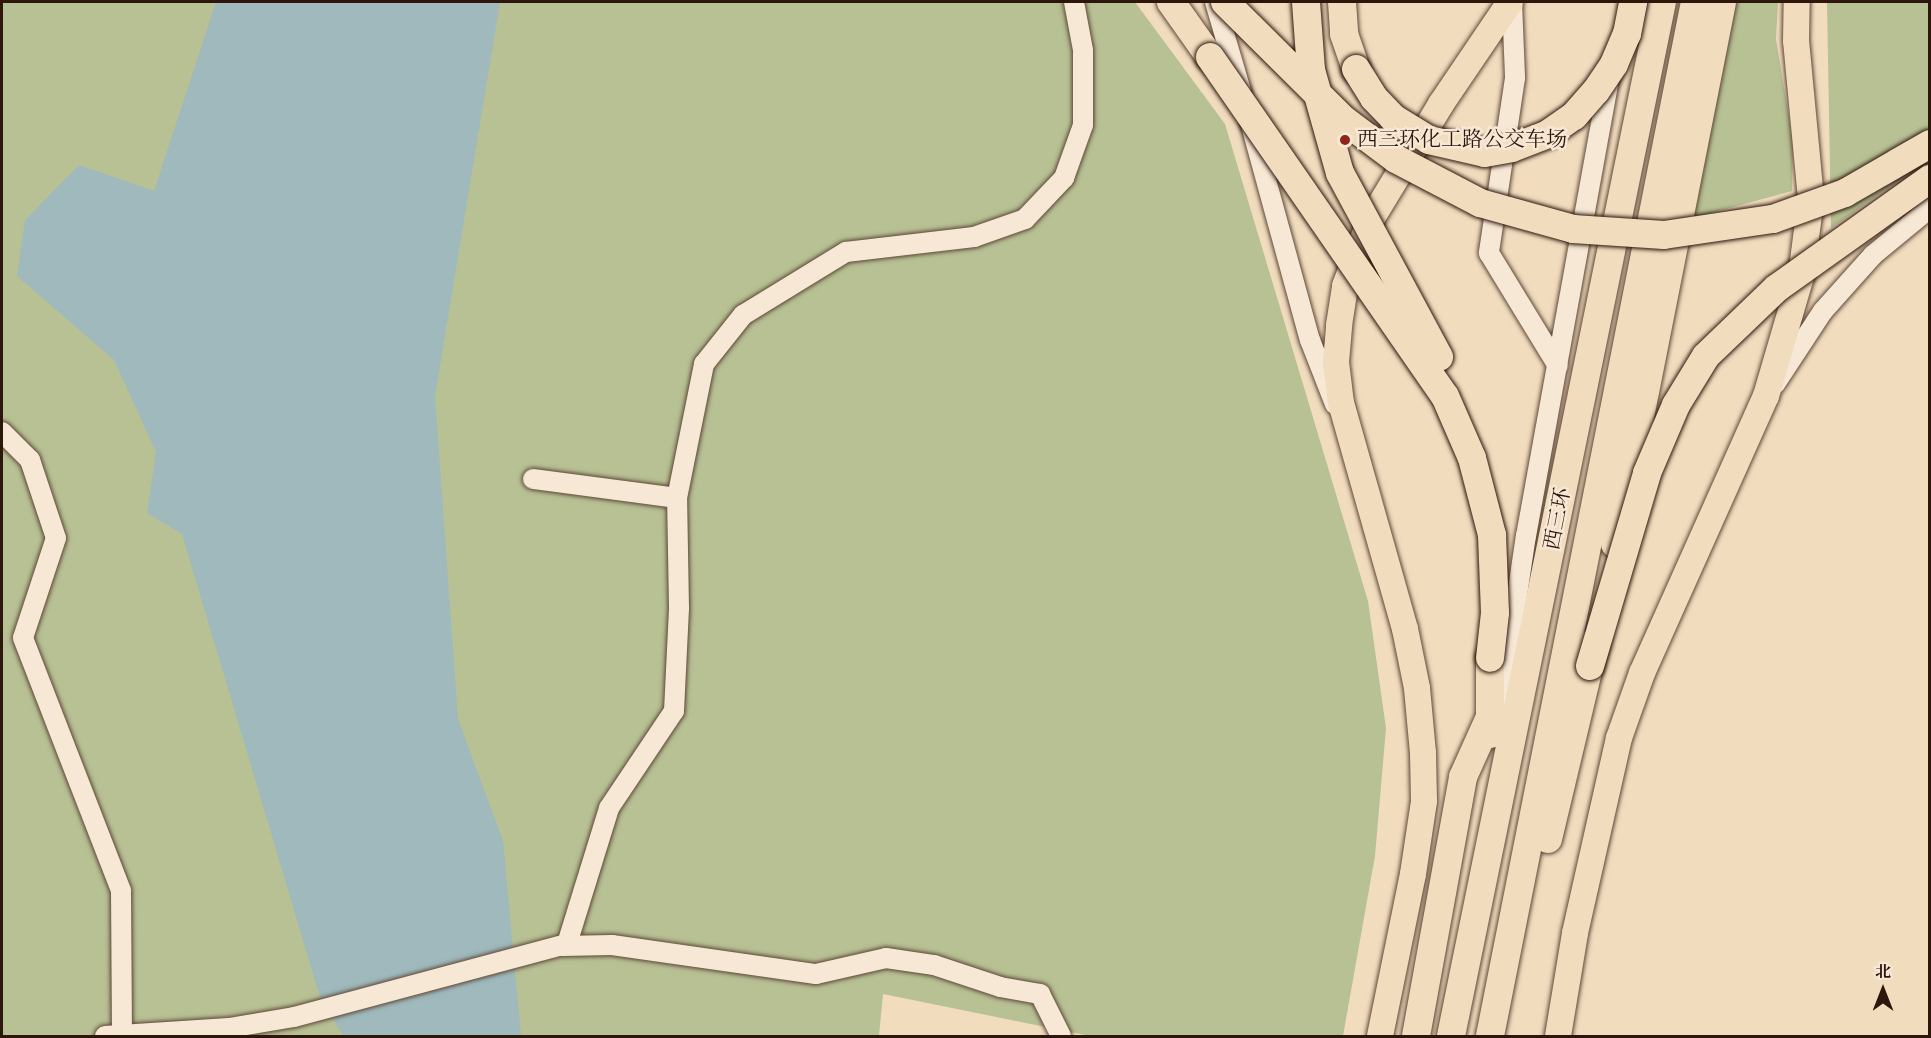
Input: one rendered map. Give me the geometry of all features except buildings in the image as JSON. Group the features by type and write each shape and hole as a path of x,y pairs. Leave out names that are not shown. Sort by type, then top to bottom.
{"highway":[{"path":"1171,2 1445,396 1485,501 1496,565 1495,613"},
{"path":"1225,2 1344,120 1396,159 1480,203 1573,229 1664,235 1773,219 1845,194 1929,144"},
{"path":"1306,2 1311,69 1340,173 1425,331 1480,448 1495,505 1499,541 1490,658 1484,872"},
{"path":"1342,2 1344,34 1356,69 1393,118 1429,140 1485,153 1512,148 1548,134 1574,116 1614,64 1627,34 1633,2"},
{"name":"西三环","path":"1451,1036 1662,2"},
{"name":"西三环","path":"1490,1036 1695,2"},
{"path":"1507,949 1545,853 1590,666 1722,2"},
{"path":"1590,666 1647,473 1694,372 1728,332 1777,288 1929,179"},
{"path":"1416,1036 1463,777 1490,717"}],"main road":[{"path":"1380,1036 1413,874 1424,801 1423,753 1417,688 1405,629 1353,452 1336,362 1346,286 1356,255 1390,186 1511,2"},
{"path":"1558,1036 1575,933 1619,738 1642,673 1766,396 1801,276 1809,233 1811,199 1796,40 1797,2"}],"street":[{"path":"565,945 609,808 674,711 679,608 677,498 704,364 743,315 846,252 974,237 1025,219 1064,178 1083,125 1083,50 1074,2"},
{"path":"1215,2 1310,340 1353,452"},
{"path":"1511,2 1515,78 1489,253 1558,366"},
{"path":"1490,717 1503,689 1622,2"},
{"path":"1766,396 1822,311 1873,255 1929,208"},
{"path":"2,432 30,460 56,538 23,638 121,891 116,1036 229,1028 294,1017 565,945 612,945 816,974 886,958 934,965 1000,987 1040,994 1061,1036"},
{"path":"533,479 677,498"}],"green space":[{"path":"2,2 1135,2 1225,124 1368,601 1386,728 1375,856 1343,1036 1090,1036 883,994 879,1036 2,1036"},
{"path":"1731,2 1778,2 1776,39 1793,142 1792,191 1693,218"},
{"path":"1827,2 1930,2 1929,159 1831,228"}],"water":[{"path":"216,2 500,2 435,396 458,719 503,841 521,1036 343,1036 319,994 182,534 147,513 156,452 114,360 17,276 25,220 79,165 154,191"}],"place":[{"name":"西三环化工路公交车场","path":"1345,140"}]}
